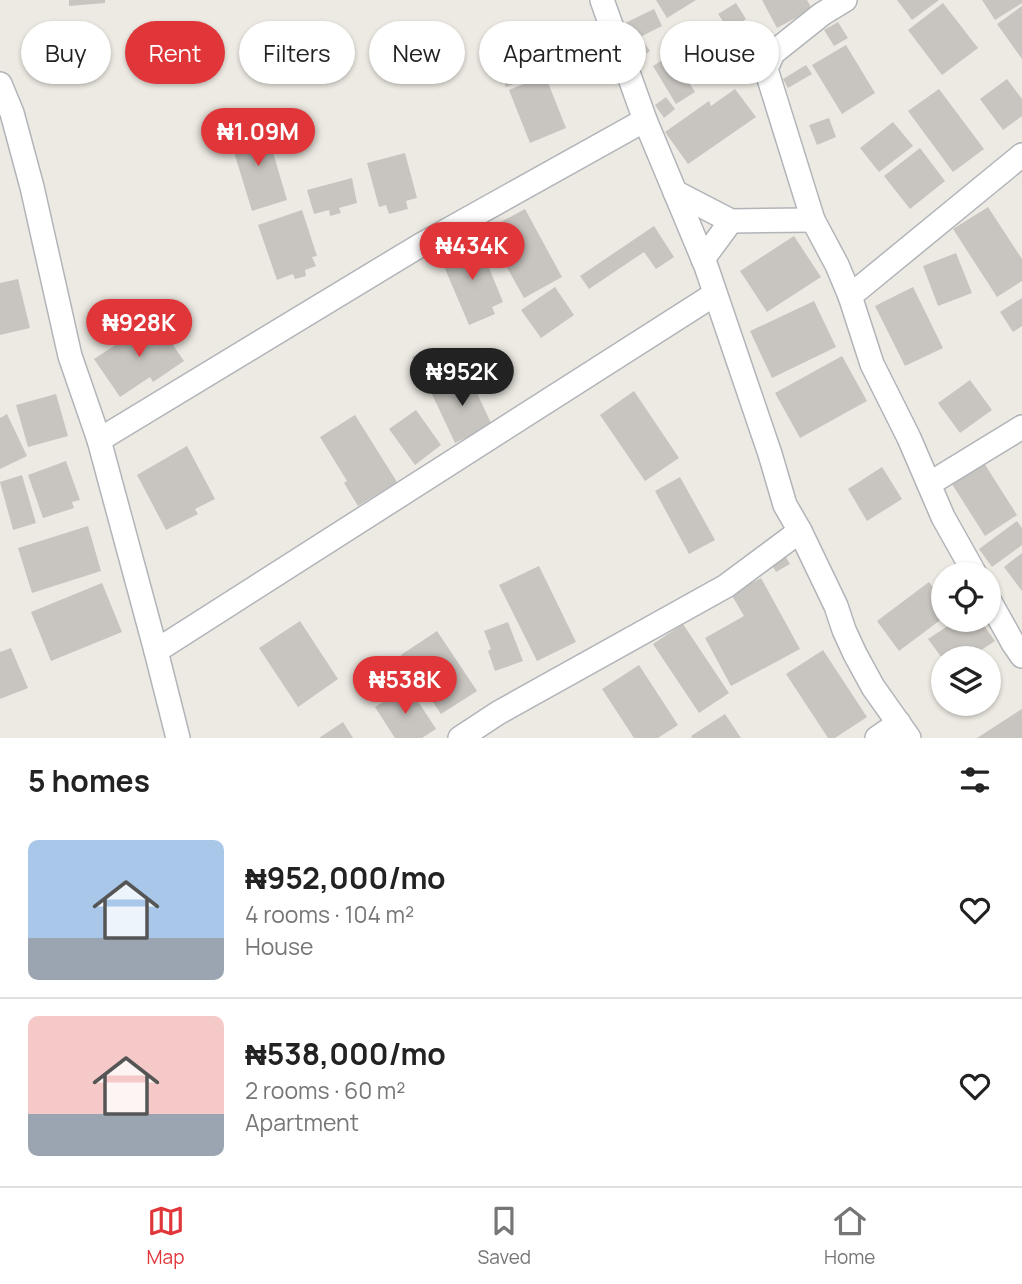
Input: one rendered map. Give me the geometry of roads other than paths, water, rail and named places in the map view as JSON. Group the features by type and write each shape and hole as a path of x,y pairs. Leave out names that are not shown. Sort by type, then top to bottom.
{"street":[{"path":"602,0 645,120 703,259 785,505 836,606 855,654 873,687 904,731 877,738"},
{"path":"845,0 822,14 773,53 766,69 813,220 850,296 872,364 909,438 943,517 968,562"},
{"path":"0,84 12,113 32,187 70,356 99,440 178,738"},
{"path":"99,440 419,246 645,120"},
{"path":"850,296 1022,155"},
{"path":"675,192 731,221 813,220"},
{"path":"703,259 731,221"},
{"path":"156,651 715,294"},
{"path":"929,484 1022,427"},
{"path":"460,738 498,713 726,586 800,531"},
{"path":"1001,622 1022,656"}]}
